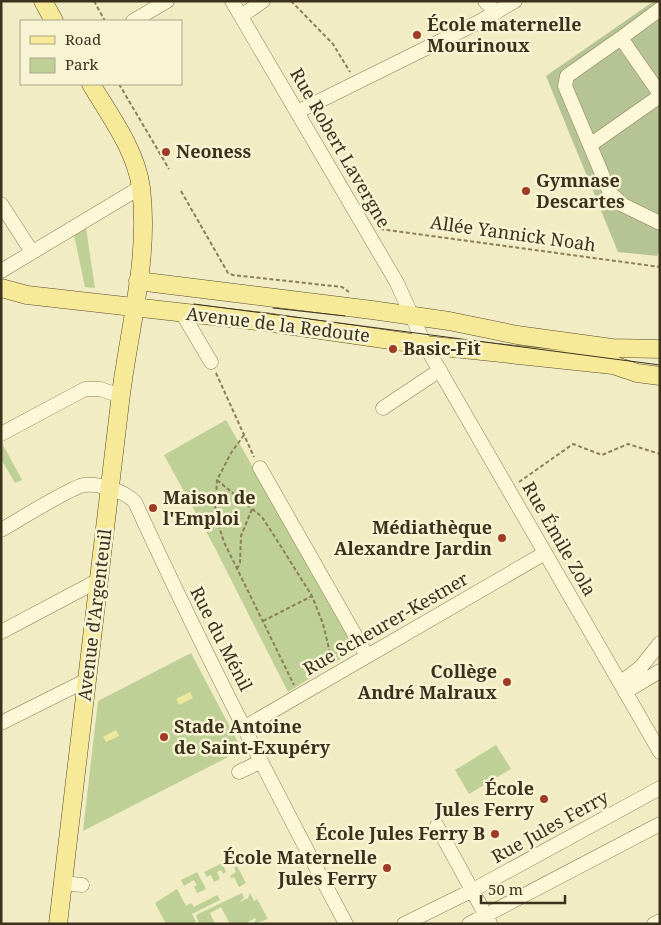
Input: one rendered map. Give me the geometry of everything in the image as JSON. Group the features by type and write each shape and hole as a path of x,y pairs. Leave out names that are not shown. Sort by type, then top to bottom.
{"main road":[{"path":"43,1 53,20"},
{"name":"Avenue d'Argenteuil","path":"58,924 121,396 143,233 141,187 137,168 125,142 92,85"},
{"name":"Avenue de la Redoute","path":"138,281 356,308 517,335 612,348 659,348"},
{"name":"Avenue de la Redoute","path":"1,288 27,294 182,312 425,345 613,366 636,373 660,376"}],"street":[{"path":"135,20 167,1"},
{"name":"Rue Robert Lavergne","path":"232,1 397,283 425,345"},
{"path":"241,16 263,1"},
{"path":"485,1 496,13"},
{"path":"297,112 496,13 515,1"},
{"path":"660,9 567,76 565,82 590,145 615,200 660,223"},
{"path":"590,145 660,95 621,38"},
{"path":"1,271 141,187"},
{"path":"1,204 32,252"},
{"path":"182,312 211,362"},
{"name":"Rue Émile Zola","path":"425,345 660,752"},
{"path":"383,408 440,370"},
{"path":"1,434 85,389 100,389 121,396"},
{"path":"260,468 367,656"},
{"name":"Rue du Ménil","path":"1,530 80,486 110,489 130,497 135,502 193,626 245,727 260,762 345,923"},
{"name":"Rue Scheurer-Kestner","path":"245,727 545,553"},
{"path":"1,632 99,580"},
{"path":"622,687 641,667 660,642"},
{"path":"622,687 660,671"},
{"path":"1,723 87,680"},
{"path":"239,772 260,762"},
{"name":"Rue Jules Ferry","path":"404,924 473,890 660,788"},
{"path":"470,924 488,920 660,824"},
{"path":"437,826 488,920"},
{"path":"63,883 82,885"},
{"path":"654,924 660,921"}],"path":[{"path":"94,1 104,20"},
{"path":"291,1 333,44 356,83"},
{"path":"120,85 169,169"},
{"path":"182,192 228,273 342,287 354,298 356,308"},
{"name":"Allée Yannick Noah","path":"363,226 660,267"},
{"path":"211,362 260,468"},
{"path":"244,435 230,453 217,480 215,514 224,542 299,695"},
{"path":"508,490 573,444 602,454 628,444 660,454"},
{"path":"217,480 262,517 312,596 322,624 335,675"},
{"path":"237,569 240,563 241,536 252,509"},
{"path":"263,621 312,596"}],"green space":[{"path":"654,1 660,1 660,250 657,256 618,252 546,76"},
{"path":"86,228 95,288 85,287 74,235"},
{"path":"226,420 356,649 288,692 215,548 164,455"},
{"path":"3,445 22,480 15,483 1,459"},
{"name":"Stade Antoine de Saint-Exupéry","path":"191,653 242,750 83,831 98,701"},
{"path":"496,745 511,769 469,794 455,770"},
{"path":"222,863 226,872 223,874 221,870 217,872 220,879 214,882 211,875 207,877 204,872"},
{"path":"237,866 246,883 239,887 234,877 231,878 230,876 236,872 234,868"},
{"path":"197,872 206,889 197,893 194,886 197,885 194,880 184,886 181,880"},
{"path":"177,889 186,906 191,903 194,907 217,895 220,900 192,914 196,922 193,924 166,924 155,903"},
{"path":"242,893 244,898 238,903 248,898 250,893 254,901 257,899 268,919 253,924 256,920 255,918 245,924 230,924 221,907 210,913 215,924 199,924 196,915"}],"sand":[{"path":"190,692 193,698 179,705 176,699"},
{"path":"116,730 119,736 106,742 103,737"}],"tram line":[{"path":"194,304 660,365"},
{"path":"273,308 345,316"}],"place":[{"name":"École maternelle Mourinoux","path":"417,35"},
{"name":"Neoness","path":"166,152"},
{"name":"Gymnase Descartes","path":"526,191"},
{"name":"Basic-Fit","path":"393,349"},
{"name":"Maison de l'Emploi","path":"153,508"},
{"name":"Médiathèque Alexandre Jardin","path":"502,538"},
{"name":"Collège André Malraux","path":"507,682"},
{"name":"Stade Antoine de Saint-Exupéry","path":"164,737"},
{"name":"École Jules Ferry","path":"544,799"},
{"name":"École Jules Ferry B","path":"495,834"},
{"name":"École Maternelle Jules Ferry","path":"387,868"}]}
